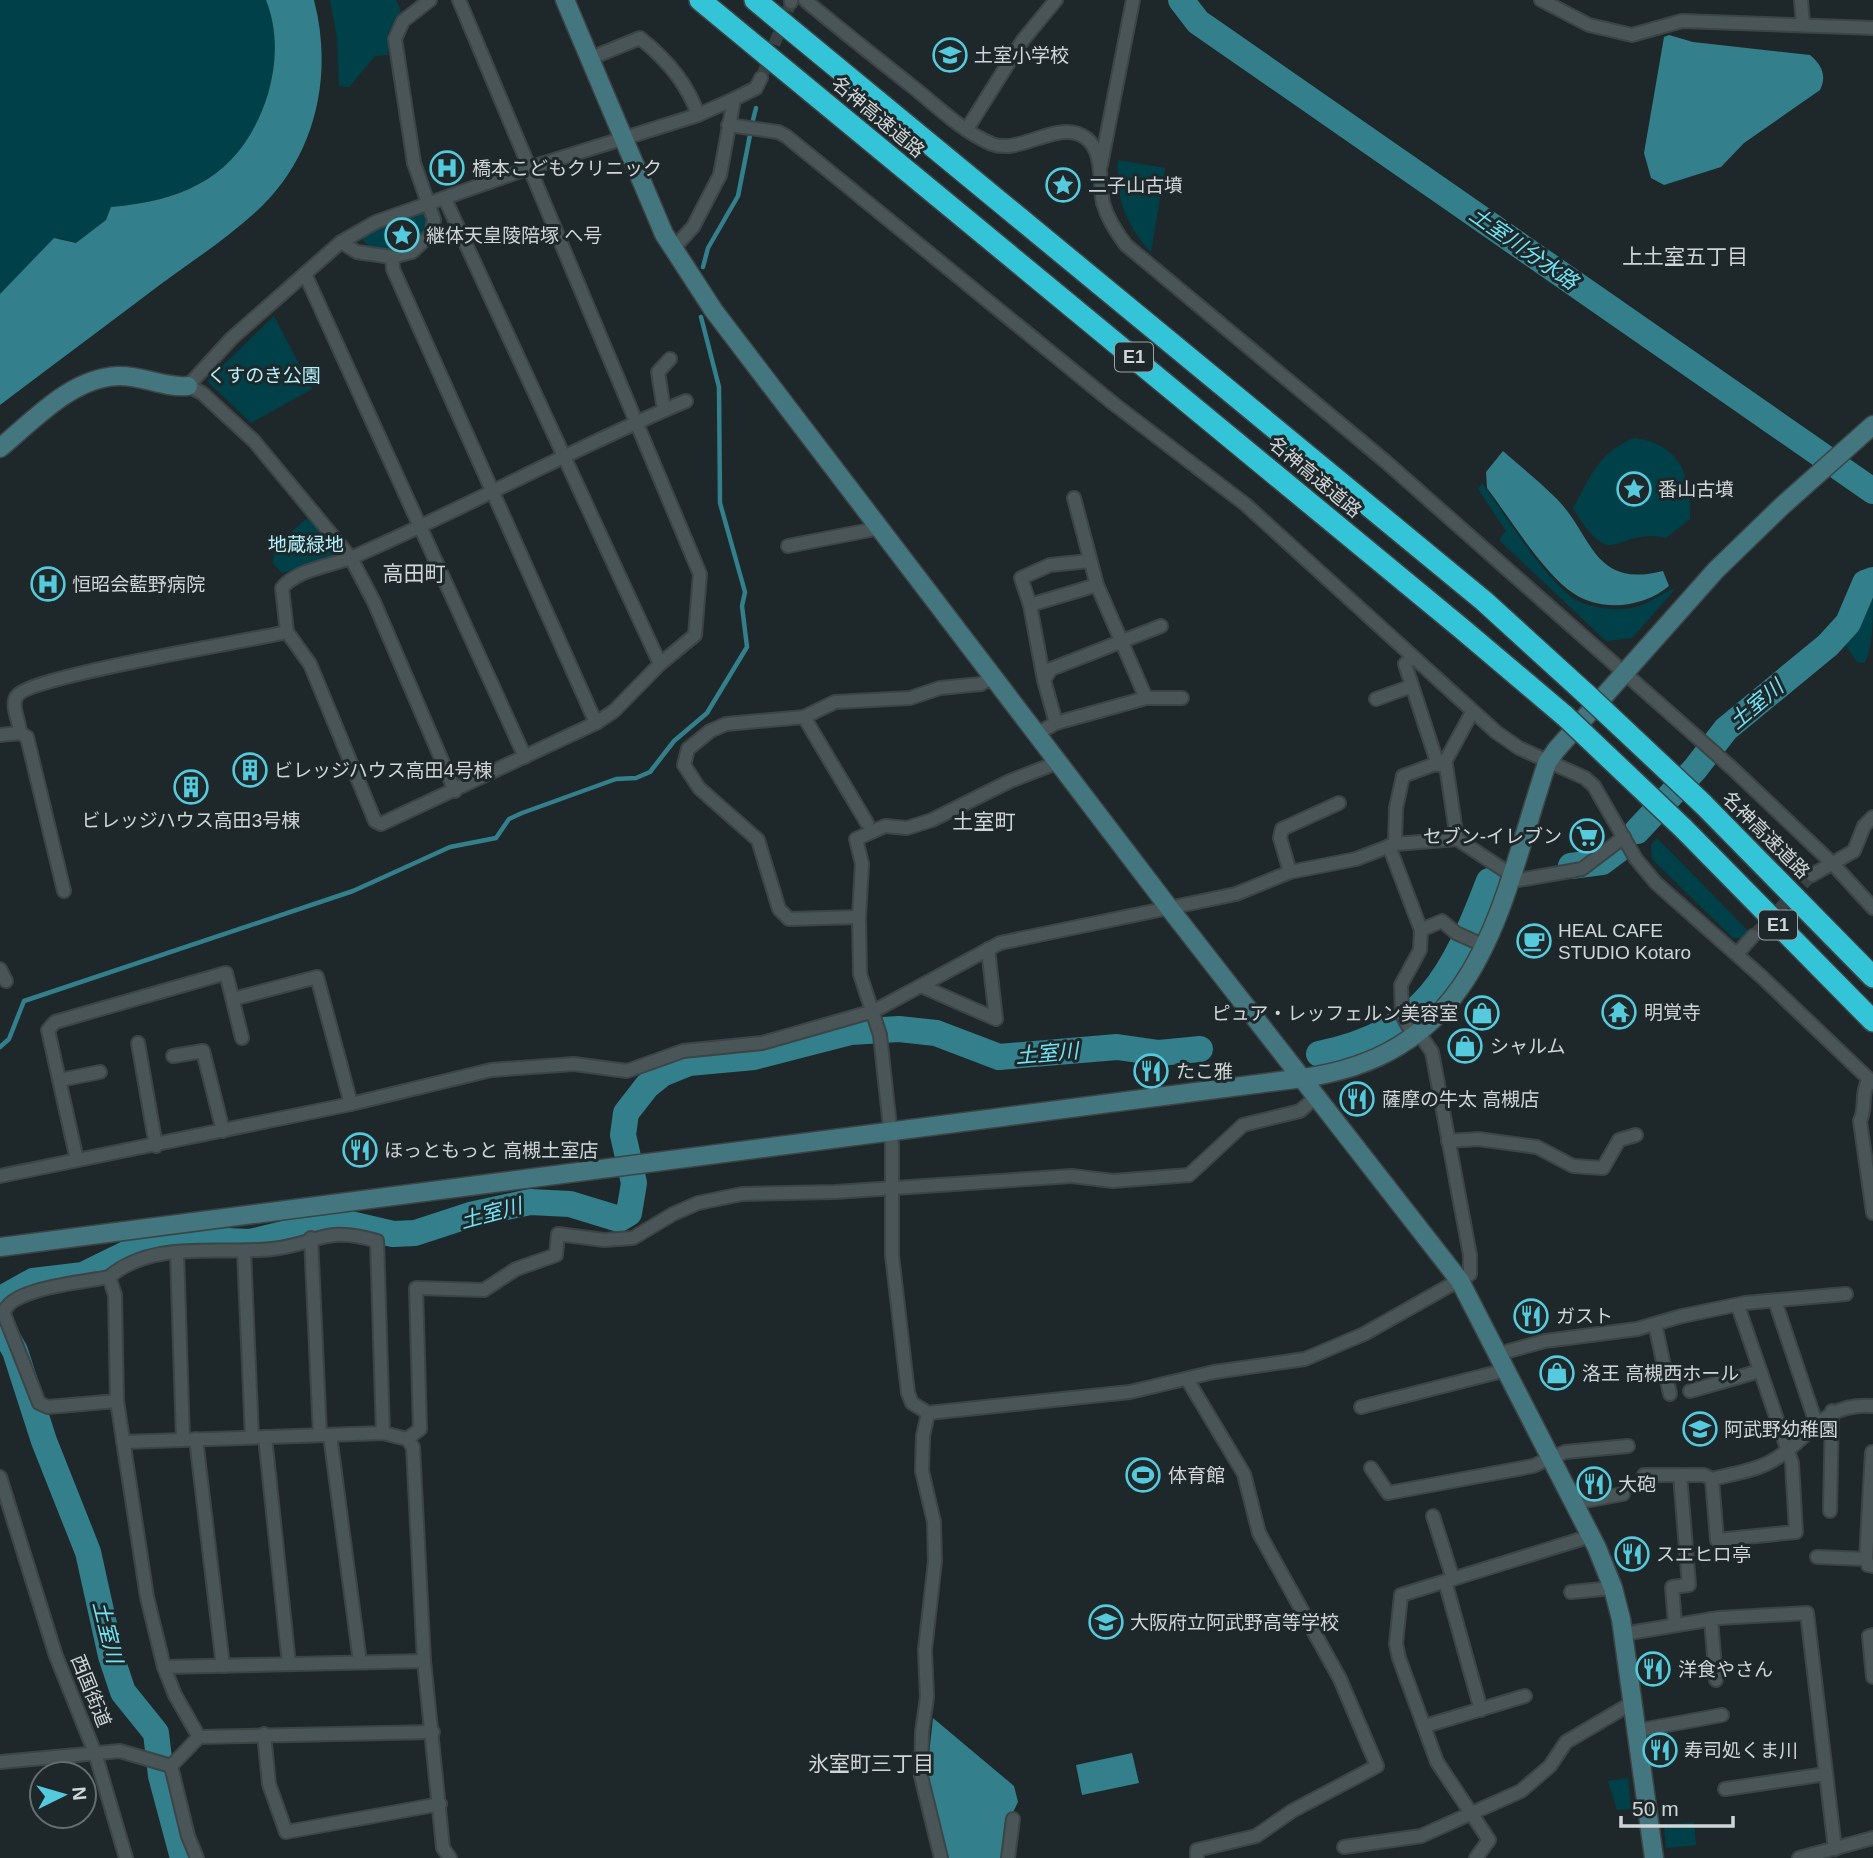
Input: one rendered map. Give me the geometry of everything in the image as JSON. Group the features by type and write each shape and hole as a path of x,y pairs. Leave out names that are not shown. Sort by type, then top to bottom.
{"highway":[{"name":"名神高速道路","path":"701,0 1565,716 1683,828 1873,1021"},
{"name":"名神高速道路","path":"755,0 1483,601 1703,804 1873,977"}],"street":[{"path":"341,242 357,252 392,257 412,252 431,234 434,220 414,163 394,39 403,21 430,0"},
{"path":"459,0 638,422 700,574 695,635 660,664 614,711 596,723 381,824 375,821 310,664 287,632 282,588 289,579 351,558 567,458 638,422 686,401"},
{"path":"565,0 672,250 714,311 1170,909 1460,1281 1591,1536 1613,1588 1623,1634 1654,1858"},
{"path":"805,0 967,129 992,144 1004,146 1076,133 1093,145 1104,204 1113,228 1126,245 1385,461 1733,768 1833,864 1873,908"},
{"path":"967,129 1023,40 1056,0"},
{"path":"1099,172 1133,0"},
{"path":"1541,0 1589,25 1632,35 1682,21 1873,27"},
{"path":"1801,0 1803,25"},
{"path":"592,58 640,38 669,64 694,102 698,115"},
{"path":"188,386 232,338 341,242 376,222 529,168 698,115 756,88 761,78"},
{"path":"672,250 692,228 720,175 734,99"},
{"path":"731,125 778,132 812,156 1114,404 1245,505 1496,732 1547,763 1585,778 1594,786 1624,837 1656,883 1737,954 1871,1081 1862,1090 1864,1114 1860,1121 1873,1213"},
{"path":"445,199 660,664"},
{"path":"392,257 393,269 596,723"},
{"path":"305,274 525,757"},
{"path":"664,410 658,372 670,359"},
{"path":"0,448 69,392 97,379 121,376 169,387 188,386 202,393 254,441 351,558 374,602 455,791"},
{"path":"0,1247 1303,1078 1363,1065 1417,1035 1460,992 1485,946 1547,763 1623,673 1716,570 1873,425"},
{"path":"1074,498 1097,585 1146,698"},
{"path":"788,546 880,528"},
{"path":"1056,723 1044,680 1030,605 1021,578 1050,565 1089,561"},
{"path":"1030,605 1097,585"},
{"path":"1044,680 1051,669 1161,626"},
{"path":"20,733 15,700 18,694 30,688 101,669 287,632"},
{"path":"1413,657 1405,664 1438,765"},
{"path":"859,917 789,919 784,916 779,909 758,840 699,788 684,765 688,749 717,727 804,718 835,702 910,698 940,688 981,684 993,677"},
{"path":"1376,698 1412,686"},
{"path":"1038,733 1056,723 1146,698 1182,698"},
{"path":"1059,762 1010,781 932,820 907,828 885,826 856,839 862,864 860,974 880,1035 891,1131 892,1255 908,1393 912,1403 928,1413 1130,1392 1317,1355 1364,1334 1470,1274 1471,1261 1432,1052 1402,1015 1401,985 1420,950 1421,930 1392,845 1403,776 1446,760 1470,716"},
{"path":"804,718 867,823"},
{"path":"0,736 20,733 27,737 64,891"},
{"path":"1438,765 1446,765 1457,839"},
{"path":"1290,872 1280,838 1282,829 1339,803"},
{"path":"1812,876 1854,851 1864,826 1873,817"},
{"path":"0,1176 223,1132 491,1069 574,1064 627,1071 683,1052 762,1043 874,1011 988,949 1023,936 1236,894 1290,872 1356,859 1392,845 1457,839 1509,878 1582,869 1624,837"},
{"path":"1421,930 1442,921 1456,933 1485,946"},
{"path":"1737,954 1753,936"},
{"path":"922,986 996,1018 988,949"},
{"path":"78,1160 48,1030 54,1022 226,973 242,1038"},
{"path":"233,999 317,977 351,1104"},
{"path":"138,1043 156,1146"},
{"path":"173,1056 204,1051 223,1132"},
{"path":"60,1080 100,1072"},
{"path":"407,1439 420,1429 415,1288 488,1289 516,1269 556,1255 558,1234 604,1240 633,1238 673,1214 723,1197 1072,1176 1113,1181 1189,1175 1243,1125 1300,1111 1308,1104"},
{"path":"1448,1142 1478,1139 1537,1147 1573,1166 1603,1168 1619,1140 1636,1135"},
{"path":"117,1401 48,1407 39,1403 4,1314 8,1304 32,1291 109,1277 123,1265 177,1252 287,1247 311,1238 349,1232 377,1241 383,1433"},
{"path":"311,1238 325,1435 360,1662"},
{"path":"244,1251 258,1437 289,1664"},
{"path":"177,1252 190,1439 223,1666"},
{"path":"109,1277 115,1296 117,1401 147,1597 164,1667 174,1695 199,1737"},
{"path":"1361,1407 1502,1362 1545,1341 1628,1331 1738,1306 1846,1294"},
{"path":"1774,1301 1816,1423"},
{"path":"1712,1479 1717,1540 1796,1532 1792,1463 1738,1306"},
{"path":"1655,1324 1670,1394"},
{"path":"1690,1391 1760,1371"},
{"path":"1187,1379 1244,1474 1259,1533 1340,1679 1377,1766 1292,1811 1256,1836 1197,1850 1197,1858"},
{"path":"1644,1475 1704,1475 1712,1479 1768,1463 1787,1451 1832,1411 1852,1406 1873,1406"},
{"path":"1830,1511 1832,1411"},
{"path":"928,1413 923,1436 922,1471 933,1521 936,1561 925,1650 927,1697 922,1732 921,1776 941,1858"},
{"path":"123,1442 383,1433 407,1439 413,1447 424,1661 443,1848 450,1858"},
{"path":"1371,1468 1388,1493 1533,1466 1565,1452 1628,1446"},
{"path":"1817,1557 1869,1562 1872,1452"},
{"path":"1675,1624 1672,1587 1689,1585 1680,1475"},
{"name":"西国街道","path":"0,1477 56,1657 95,1753 120,1751 171,1766"},
{"path":"1574,1503 1623,1494"},
{"path":"1433,1516 1480,1710"},
{"path":"1476,1858 1489,1840 1437,1762 1399,1658 1396,1643 1401,1595 1591,1536"},
{"path":"1571,1592 1613,1588"},
{"path":"1623,1634 1711,1619 1807,1613 1835,1849"},
{"path":"1711,1619 1716,1680"},
{"path":"1873,1636 1869,1636 1873,1677"},
{"path":"164,1667 424,1661"},
{"path":"1425,1726 1525,1696"},
{"path":"1345,1847 1421,1836 1470,1811 1521,1791 1535,1782 1550,1766 1566,1742 1632,1703"},
{"path":"1635,1731 1722,1714"},
{"path":"197,1858 188,1836 171,1766 199,1737 433,1732"},
{"path":"264,1734 269,1784 286,1832 440,1804"},
{"path":"0,1762 95,1753 126,1858"},
{"path":"1725,1789 1826,1773"},
{"path":"1008,1858 1013,1819"},
{"path":"1799,1858 1873,1838"}],"green space":[{"path":"0,0 266,0 273,23 275,47 271,82 257,121 244,144 228,162 189,189 166,197 112,207 106,220 77,243 59,238 0,294"},
{"path":"330,0 396,0 401,11 388,33 388,55 375,56 349,87 339,86 337,38"},
{"path":"1118,160 1165,168 1151,252 1135,232 1124,210 1118,186"},
{"path":"424,211 427,227 416,239 404,246 374,251 361,238 379,226"},
{"name":"くすのき公園","path":"274,316 312,389 251,423 207,381"},
{"path":"1634,438 1663,447 1680,465 1688,489 1690,519 1666,538 1649,536 1607,545 1587,529 1573,508 1603,458"},
{"path":"1482,483 1540,565 1566,593 1578,601 1597,607 1626,609 1644,604 1676,588 1632,638 1606,641 1499,540 1506,531 1478,489"},
{"name":"地蔵緑地","path":"309,517 341,555 282,573 273,563 274,546"},
{"path":"1873,599 1869,650 1864,663 1857,662 1844,643 1869,600"},
{"path":"1657,838 1748,931 1740,938 1733,938 1652,859 1651,845"},
{"path":"1628,1778 1631,1809 1617,1810 1608,1781"},
{"path":"1694,1822 1696,1845 1666,1848 1664,1825"}],"shaded area":[{"path":"266,0 314,0 322,55 316,110 308,136 281,185 262,206 224,238 0,405 0,294 54,238 76,243 106,220 111,207 165,197 189,189 210,178 228,163 244,144 257,121 271,82 274,35"},
{"path":"1669,35 1693,42 1810,55 1822,71 1822,85 1820,90 1744,143 1721,167 1664,185 1651,178 1644,153 1664,37"},
{"path":"1503,451 1557,499 1597,556 1608,566 1622,573 1640,575 1663,571 1669,586 1648,599 1622,605 1597,603 1573,593 1550,573 1487,488 1486,472"},
{"path":"933,1718 1014,1786 1018,1802 1004,1831 1001,1858 947,1858 927,1773"},
{"path":"1132,1753 1139,1783 1082,1795 1076,1765"}],"waterway":[{"name":"土室川分水路","path":"1181,0 1198,22 1873,491"},
{"path":"752,124 756,108"},
{"path":"703,267 708,248 738,196 750,135"},
{"path":"0,1047 9,1039 24,1001 353,891 450,847 496,838 509,819 522,813 616,779 636,778 650,772 674,741 707,713 747,647 742,606 745,592 720,503 719,387 701,317"},
{"name":"土室川","path":"1637,831 1695,769 1726,729 1828,645 1848,623 1865,583 1873,580"},
{"name":"土室川","path":"1571,866 1602,862 1618,850"},
{"name":"土室川","path":"1319,1054 1356,1044 1386,1031 1410,1014 1431,994 1462,945 1489,881"},
{"name":"土室川","path":"0,1303 6,1296 33,1281 83,1275 128,1253 204,1240 250,1242 316,1226 346,1223 393,1234 415,1233 470,1215 530,1202 570,1204 619,1219 629,1213 634,1183 623,1135 626,1113 647,1086 662,1074 689,1063 754,1057 851,1032 899,1029 936,1033 999,1057 1117,1047 1159,1053 1200,1049"},
{"name":"土室川","path":"0,1324 15,1351 44,1441 88,1552 111,1656 123,1692 156,1733 161,1776 183,1858"}],"tunnel":[{"path":"761,78 791,2"},
{"path":"1753,936 1812,875"}],"place":[{"name":"土室小学校","path":"950,55"},
{"name":"橋本こどもクリニック","path":"447,168"},
{"name":"二子山古墳","path":"1063,185"},
{"name":"継体天皇陵陪塚 へ号","path":"402,235"},
{"name":"番山古墳","path":"1634,489"},
{"name":"恒昭会藍野病院","path":"48,584"},
{"name":"ビレッジハウス高田4号棟","path":"250,770"},
{"name":"ビレッジハウス高田3号棟","path":"191,787"},
{"name":"セブン-イレブン","path":"1587,836"},
{"name":"HEAL CAFE STUDIO Kotaro","path":"1534,941"},
{"name":"明覚寺","path":"1619,1012"},
{"name":"ピュア・レッフェルン美容室","path":"1482,1013"},
{"name":"シャルム","path":"1465,1046"},
{"name":"たこ雅","path":"1151,1071"},
{"name":"薩摩の牛太 高槻店","path":"1357,1099"},
{"name":"ほっともっと 高槻土室店","path":"360,1150"},
{"name":"ガスト","path":"1531,1316"},
{"name":"洛王 高槻西ホール","path":"1557,1373"},
{"name":"阿武野幼稚園","path":"1700,1429"},
{"name":"体育館","path":"1143,1475"},
{"name":"大砲","path":"1594,1484"},
{"name":"スエヒロ亭","path":"1632,1554"},
{"name":"大阪府立阿武野高等学校","path":"1106,1622"},
{"name":"洋食やさん","path":"1653,1669"},
{"name":"寿司処くま川","path":"1660,1750"}],"district":[{"name":"上土室五丁目","path":"1685,256"},
{"name":"高田町","path":"414,573"},
{"name":"土室町","path":"984,821"},
{"name":"氷室町三丁目","path":"871,1763"}]}
